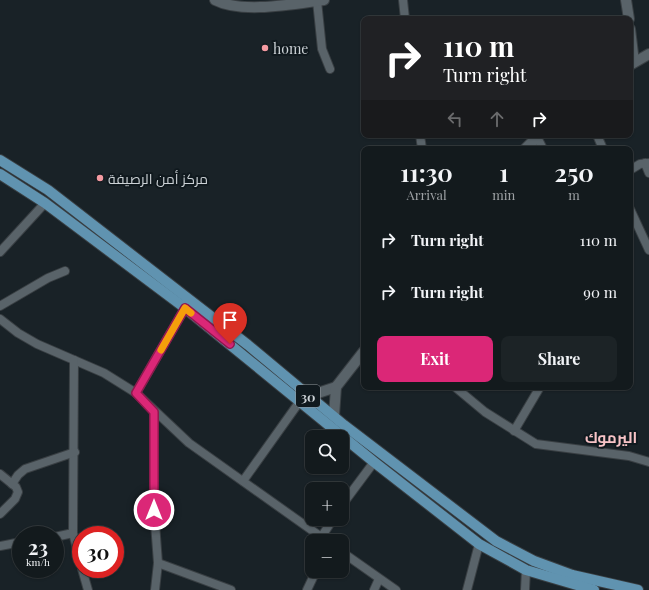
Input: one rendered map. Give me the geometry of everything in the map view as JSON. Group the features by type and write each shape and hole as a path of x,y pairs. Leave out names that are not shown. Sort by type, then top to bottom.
{"main road":[{"name":"30","path":"0,160 48,190 248,345 304,399 374,462 479,544 526,570 594,590"},
{"name":"30","path":"0,174 82,231 185,308 242,354 304,399 334,416 482,532 511,550 572,575 638,590"},
{"path":"82,231 89,222"},
{"path":"242,354 248,345"}],"street":[{"path":"215,0 234,7 259,3 320,0 322,49 330,69"},
{"path":"403,0 405,16"},
{"path":"626,0 629,16"},
{"path":"633,63 649,54"},
{"path":"528,146 536,138"},
{"path":"633,169 647,163 649,173"},
{"path":"0,252 45,204"},
{"path":"633,215 649,250"},
{"path":"0,306 48,278 65,271"},
{"path":"136,393 185,308"},
{"path":"0,320 31,340 104,373 136,393 154,412 189,443 318,534"},
{"path":"242,481 304,399 336,387 361,355"},
{"path":"73,526 74,360"},
{"path":"334,416 336,387"},
{"path":"459,390 485,412 536,444 629,456 649,462"},
{"path":"514,431 538,390"},
{"path":"154,412 154,510 158,563 155,590"},
{"path":"12,484 18,475 25,469 74,452"},
{"path":"349,496 374,462"},
{"path":"0,474 18,490 17,496 0,514"},
{"path":"0,546 12,544"},
{"path":"467,590 479,544"},
{"path":"349,557 396,590"},
{"path":"158,563 231,590"},
{"path":"525,590 526,570"},
{"path":"85,578 88,590"},
{"path":"307,590 313,578"},
{"path":"374,590 379,579"}],"slow traffic":[{"path":"161,350 185,308 191,313"}],"place":[{"name":"home","path":"265,48"},
{"name":"مركز أمن الرصيفة","path":"100,178"}],"district":[{"name":"اليرموك","path":"611,437"}],"route":[{"path":"154,510 154,412 136,393 185,308 230,344"}]}
